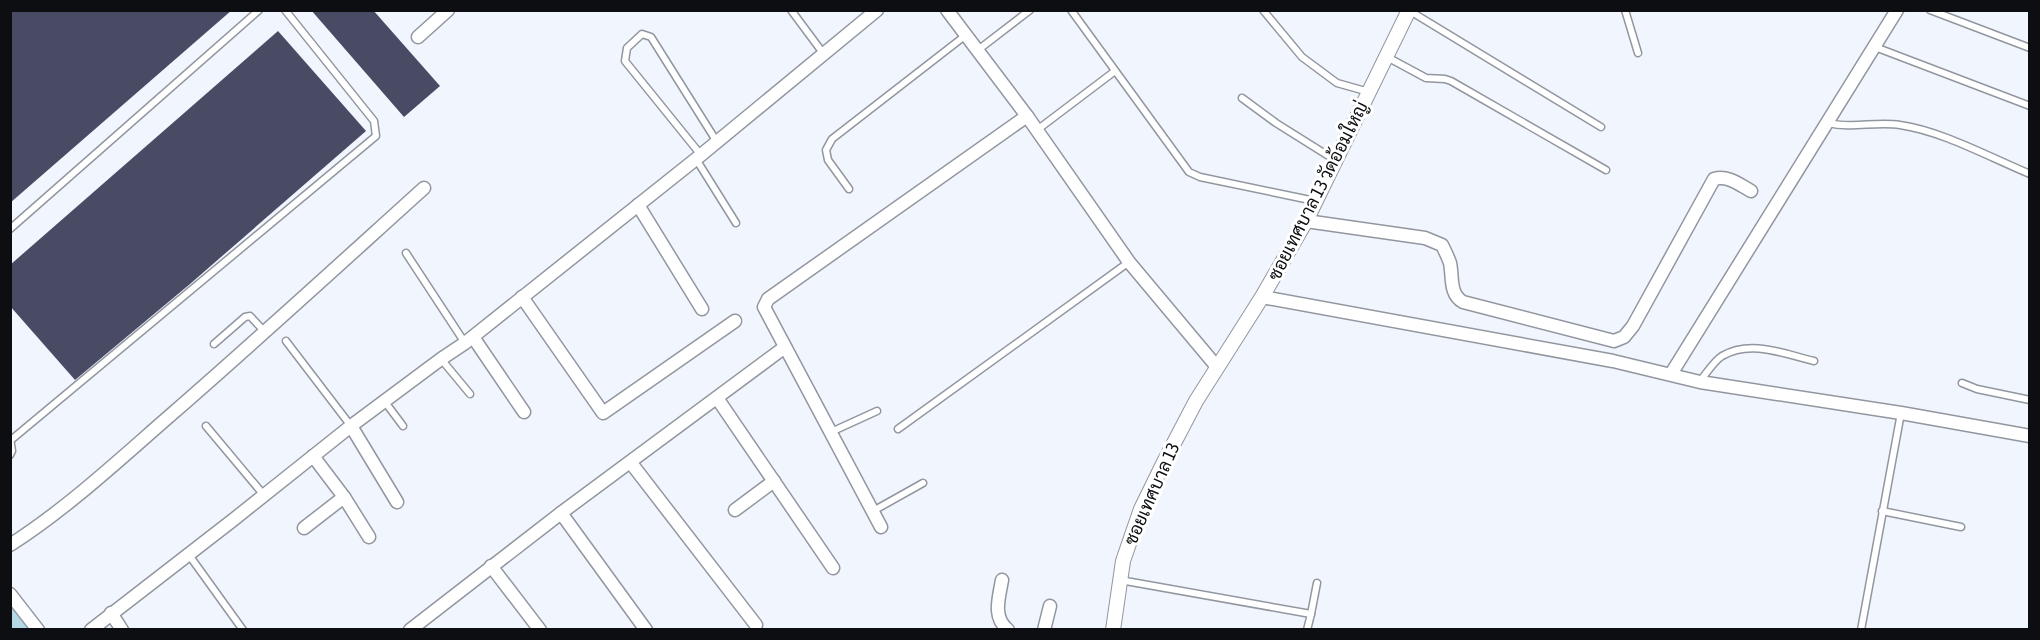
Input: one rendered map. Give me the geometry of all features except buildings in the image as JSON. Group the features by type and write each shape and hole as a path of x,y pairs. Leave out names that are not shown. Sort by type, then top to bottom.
{"street":[{"path":"418,37 448,10"},
{"path":"90,630 351,426 469,340 699,157 877,10"},
{"path":"948,10 1038,130 1130,262 1217,367"},
{"path":"1671,374 1897,10"},
{"name":"ซอยเทศบาล 13 วัดอ้อมใหญ่","path":"1217,367 1262,297 1306,221 1409,11"},
{"path":"881,527 764,307 768,299 1027,116"},
{"path":"1306,221 1425,238 1442,245 1449,261 1453,291 1456,298 1463,302 1614,340 1624,337 1633,326 1714,179 1721,177 1730,180 1751,192"},
{"path":"10,545 29,533 120,459 424,188"},
{"path":"638,205 702,309"},
{"path":"522,297 603,414 735,321"},
{"path":"1262,297 1613,361 1700,382 1901,412 2030,436"},
{"path":"469,340 524,412"},
{"path":"410,630 426,625 491,566 785,347"},
{"name":"ซอยเทศบาล 13","path":"1113,630 1123,561 1142,509 1196,401 1217,367"},
{"path":"717,398 833,568"},
{"path":"351,426 397,502"},
{"path":"313,456 344,497 369,537"},
{"path":"631,463 756,625"},
{"path":"735,510 774,481"},
{"path":"304,528 344,497"},
{"path":"561,513 646,630"},
{"path":"491,566 540,630"},
{"path":"1002,580 997,612 1001,624 1008,630"},
{"path":"10,594 38,630"},
{"path":"1044,630 1050,606"},
{"path":"111,613 122,630"}],"lane":[{"path":"10,229 259,10"},
{"path":"10,455 11,439 376,136 374,121 285,10"},
{"path":"791,10 823,53"},
{"path":"978,50 1030,10"},
{"path":"1071,10 1189,172 1200,177 1316,201"},
{"path":"1263,10 1302,57 1337,83 1369,92"},
{"path":"1625,10 1638,53"},
{"path":"1930,10 2030,48"},
{"path":"1409,11 1601,127"},
{"path":"717,142 651,37 642,34 627,48 625,62 699,157 736,223"},
{"path":"849,189 828,160 826,150 832,140 966,35"},
{"path":"1875,47 2030,106"},
{"path":"1387,57 1426,78 1451,81 1606,170"},
{"path":"1038,130 1115,71"},
{"path":"1242,98 1276,123 1336,160"},
{"path":"1828,123 1844,128 1885,123 1938,134 2030,174"},
{"path":"406,253 469,340"},
{"path":"898,429 1130,262"},
{"path":"214,344 245,317 250,316 265,332"},
{"path":"286,341 351,426"},
{"path":"1700,382 1720,357 1747,347 1761,348 1814,361"},
{"path":"441,359 470,394"},
{"path":"1962,383 1977,389 2030,400"},
{"path":"385,402 403,426"},
{"path":"830,432 877,411"},
{"path":"1862,630 1901,412"},
{"path":"206,426 263,494"},
{"path":"872,511 923,483"},
{"path":"1882,511 1961,527"},
{"path":"188,554 243,630"},
{"path":"1120,580 1311,614"},
{"path":"1307,630 1317,583"}],"waterway":[{"path":"10,615 24,630"}]}
